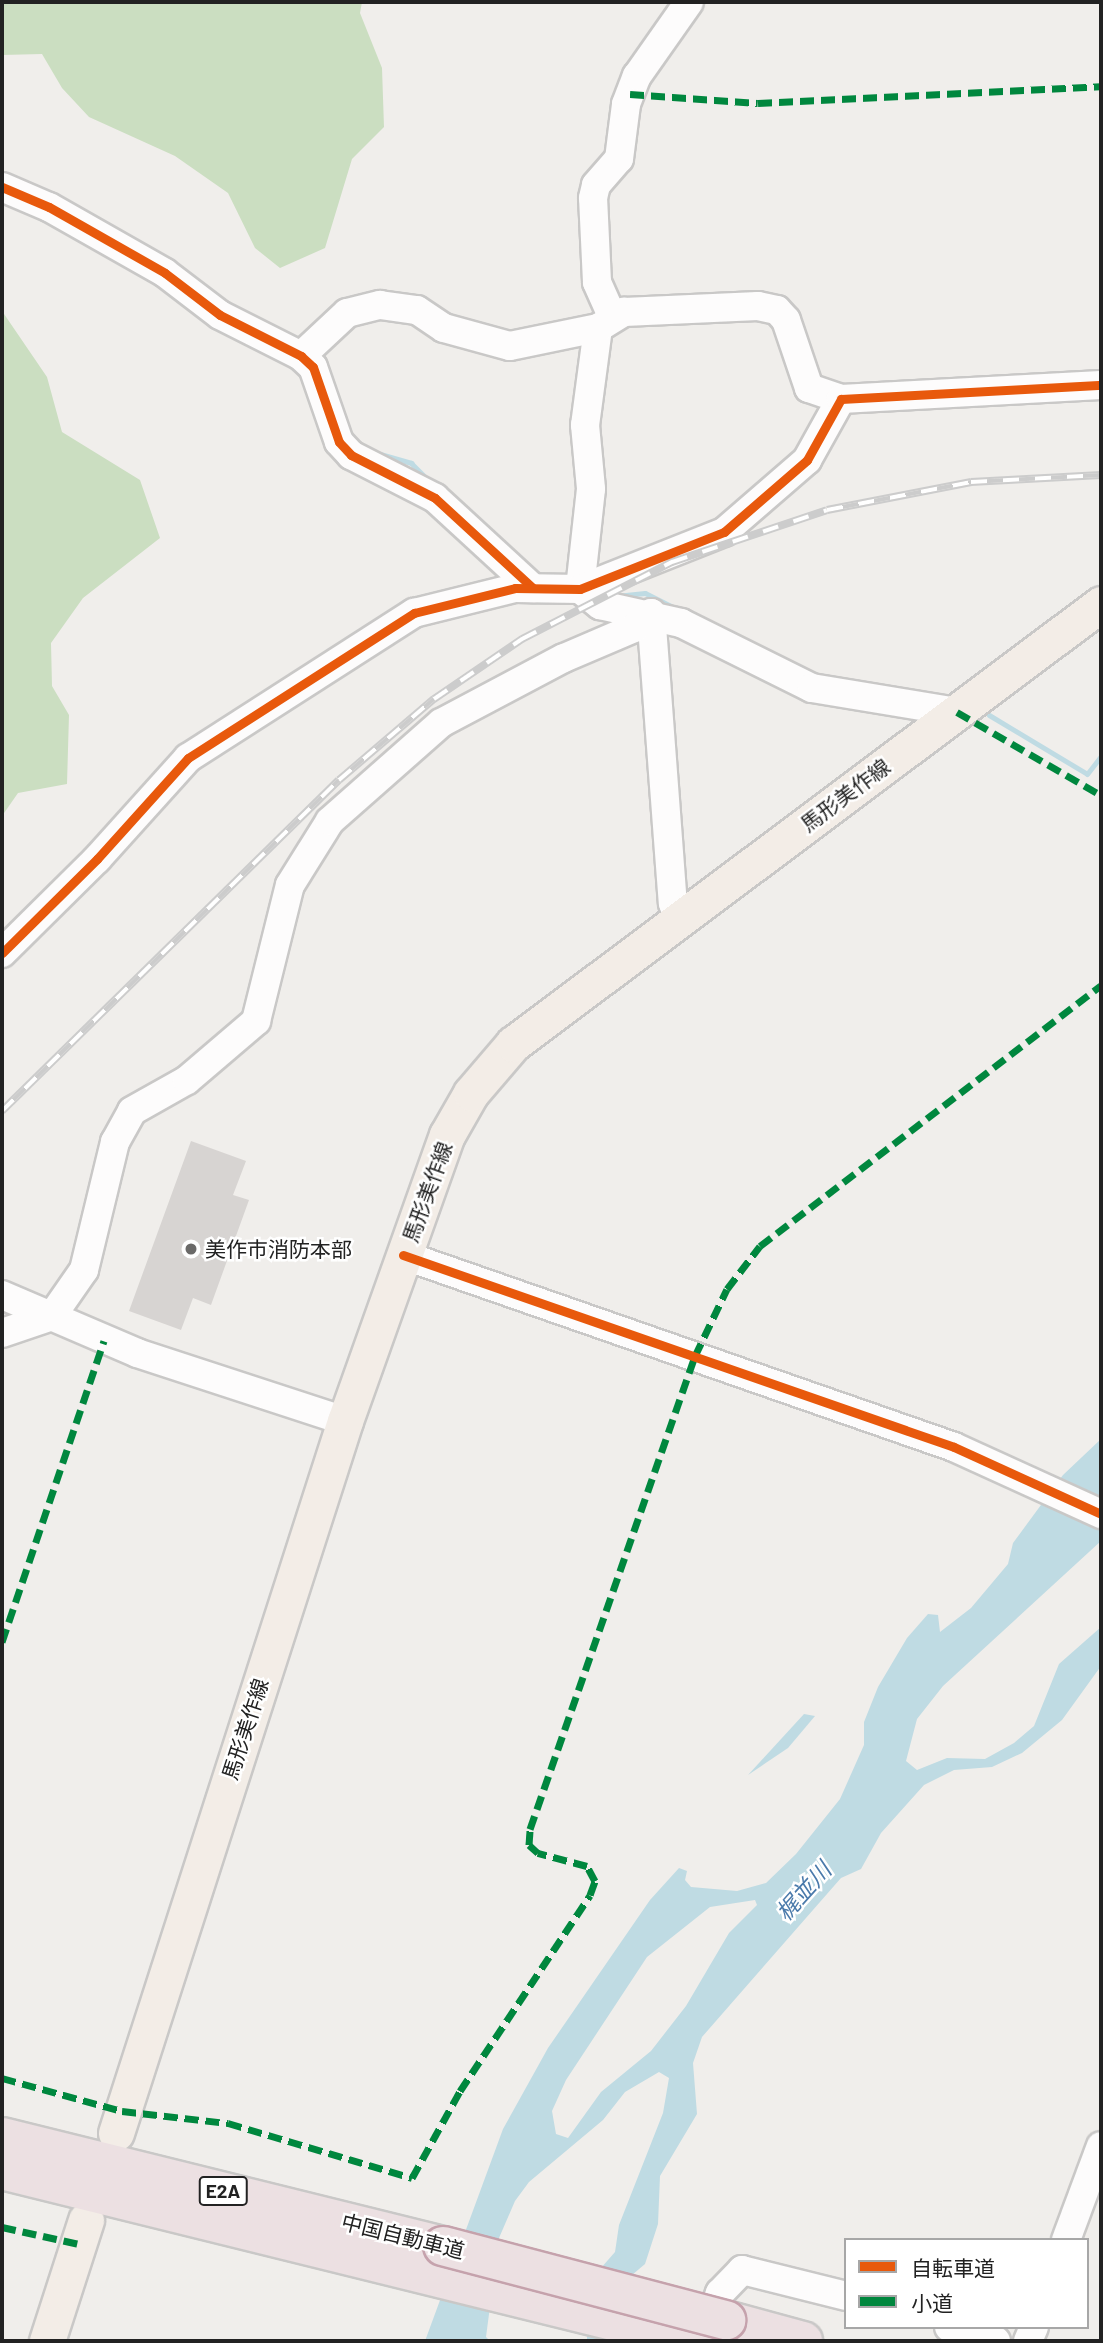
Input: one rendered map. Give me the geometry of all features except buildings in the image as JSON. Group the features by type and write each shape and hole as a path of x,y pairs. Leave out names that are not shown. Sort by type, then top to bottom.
{"highway":[{"name":"中国自動車道","path":"2,2137 437,2260 714,2331 803,2341"},
{"name":"中国自動車道","path":"2,2170 437,2260 694,2341"}],"main road":[{"name":"馬形美作線","path":"116,2133 345,1421 447,1135 471,1093 513,1044 1101,604"},
{"path":"47,2341 86,2220"}],"street":[{"path":"580,589 591,508 585,425 605,322 597,282 593,198 596,185 619,159 626,104 637,76 689,2"},
{"path":"2,187 49,206 165,273 220,315 302,356 313,367 339,442 351,455 435,498 533,588"},
{"path":"302,356 347,313 380,305 417,310 444,328 510,346 605,322 758,306 777,310 786,320 809,388 841,399 902,391 1101,385"},
{"path":"2,953 97,859 188,758 414,613 533,588 580,589 742,522 821,444 841,399"},
{"path":"580,589 600,605 651,613 812,688 957,712"},
{"path":"651,613 673,903 679,920"},
{"path":"2,1333 52,1315 84,1270 115,1142 132,1111 187,1080 256,1021 290,885 330,821 441,723 564,658 634,628 651,613"},
{"path":"403,1255 954,1447 1101,1514"},
{"path":"2,1295 138,1353 345,1421"},
{"path":"1067,2238 1101,2146"},
{"path":"714,2331 720,2292 742,2270 844,2296"},
{"path":"956,2329 996,2341"}],"green space":[{"path":"2,2 362,2 360,13 382,68 384,127 352,159 325,248 280,268 255,248 228,193 175,156 89,117 62,88 42,54 2,55"},
{"path":"2,311 47,377 62,432 140,480 160,538 83,598 51,643 52,686 69,715 67,784 18,793 2,816"}],"water":[{"name":"梶並川","path":"1101,1439 1101,1541 943,1686 917,1719 906,1761 917,1770 947,1758 985,1759 1014,1743 1034,1726 1059,1664 1101,1627 1101,1666 1062,1720 1022,1753 992,1767 954,1770 924,1785 881,1833 861,1869 841,1878 702,2037 693,2063 697,2114 660,2176 658,2224 645,2264 632,2275 621,2341 587,2341 587,2332 601,2268 615,2252 619,2225 663,2113 669,2078 659,2072 625,2092 603,2120 529,2182 515,2201 499,2238 486,2337 490,2341 425,2341 503,2129 548,2048 650,1900 679,1868 687,1871 685,1880 691,1887 737,1891 766,1883 796,1854 840,1799 864,1745 864,1722 878,1687 907,1638 928,1614 938,1615 940,1632 971,1608 1008,1564 1013,1543 1063,1475","holes":["755,1900 757,1905 729,1933 686,2006 651,2051 601,2092 568,2138 556,2134 552,2111 566,2080 647,1957 710,1907"]},
{"path":"804,1714 815,1716 788,1748 748,1775"}],"waterway":[{"path":"373,452 411,463 428,480"},
{"path":"616,596 645,593 681,611"},
{"path":"989,715 1087,774 1101,756"}],"railway":[{"path":"2,1111 339,780 434,699 522,639 672,562 827,510 971,482 1101,475"}],"marked path":[{"path":"630,94 758,103 1101,86"},
{"path":"957,712 1101,795"},
{"path":"2,2078 122,2111 228,2123 412,2178 460,2091 590,1895 595,1881 587,1866 538,1853 529,1845 530,1829 695,1356 727,1289 760,1246 1101,985"},
{"path":"2,1642 104,1341"},
{"path":"2,2227 79,2244"}],"cycle path":[{"path":"2,187 49,207 165,273 220,315 301,356 313,367 339,442 351,455 435,498 533,588"},
{"path":"2,953 97,859 188,758 414,613 515,588 580,589 724,532 807,460 841,399 1101,385"},
{"path":"403,1255 954,1447 1101,1514"}],"place":[{"name":"美作市消防本部","path":"191,1249"}]}
